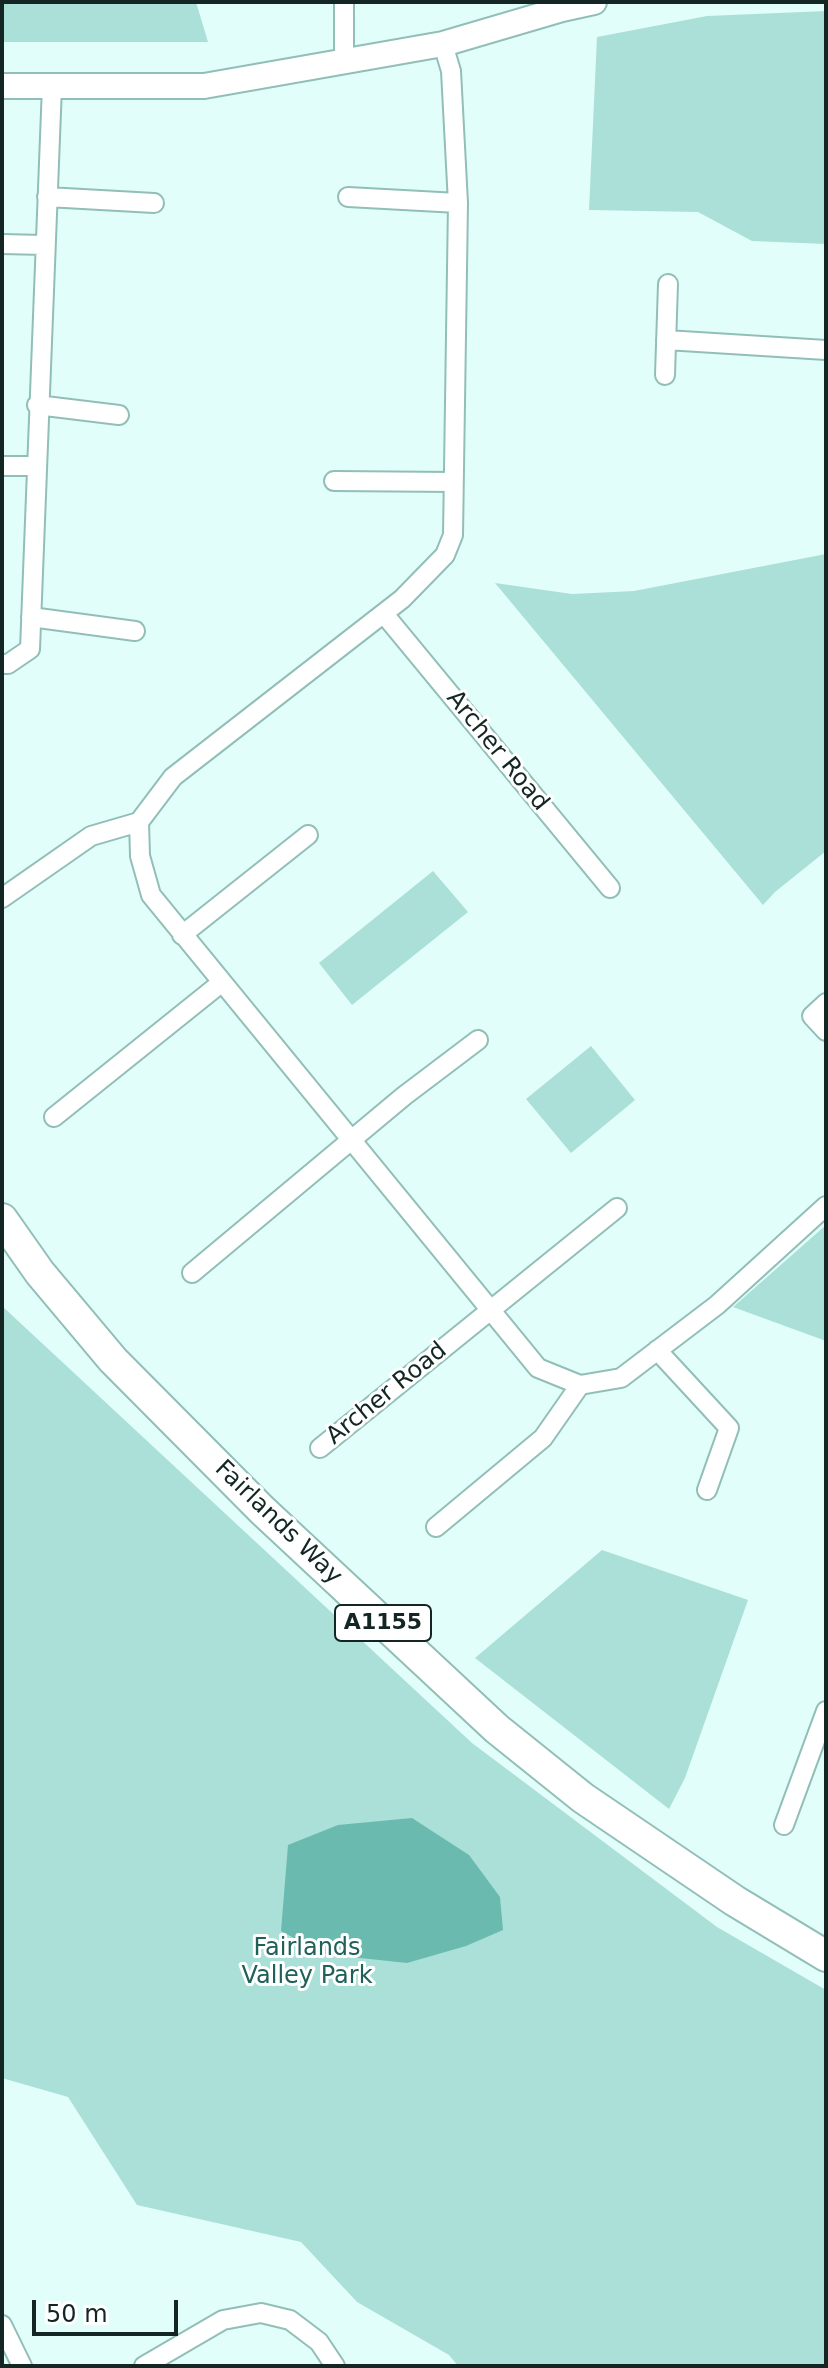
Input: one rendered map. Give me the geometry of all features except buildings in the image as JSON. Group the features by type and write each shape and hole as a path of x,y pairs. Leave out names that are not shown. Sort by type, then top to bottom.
{"main road":[{"name":"Fairlands Way","path":"2,1219 40,1273 113,1360 262,1510 497,1729 583,1798 735,1901 826,1956"}],"street":[{"path":"344,2 344,63"},
{"path":"2,86 204,86 443,44 562,5 594,2"},
{"path":"2,898 91,836 139,822 173,777 384,614 445,555 453,535 458,203 451,71 443,44"},
{"path":"2,664 8,664 30,649 37,405 52,86"},
{"path":"47,197 154,203"},
{"path":"348,197 458,203"},
{"path":"2,244 44,245"},
{"path":"665,375 668,284"},
{"path":"666,340 826,350"},
{"path":"37,405 119,415"},
{"path":"2,466 36,466"},
{"path":"334,481 453,482"},
{"name":"Archer Road","path":"384,614 610,888"},
{"path":"31,617 135,631"},
{"path":"139,822 140,856 151,895 538,1368 580,1385 621,1378 717,1305 826,1206"},
{"path":"182,935 308,835"},
{"path":"54,1117 221,983"},
{"path":"826,1003 812,1016 826,1031"},
{"path":"192,1273 404,1096 478,1040"},
{"name":"Archer Road","path":"320,1448 617,1208"},
{"path":"657,1350 729,1428 707,1490"},
{"path":"436,1527 543,1438 580,1385"},
{"path":"784,1825 826,1711"},
{"path":"144,2366 223,2320 261,2313 290,2320 319,2342 335,2366"},
{"path":"2,2325 22,2366"}],"green space":[{"path":"2,2 196,2 208,42 2,42"},
{"path":"826,11 826,244 752,241 698,212 589,210 597,37 707,16"},
{"path":"826,554 826,851 763,905 495,583 572,594 634,591"},
{"path":"433,871 468,912 352,1005 319,963"},
{"path":"591,1046 635,1100 571,1153 526,1099"},
{"path":"826,1225 826,1341 733,1307"},
{"name":"Fairlands Valley Park","path":"2,1306 472,1743 717,1927 826,1990 826,2366 458,2366 449,2355 357,2302 301,2242 137,2205 68,2097 2,2078"},
{"path":"602,1550 748,1600 685,1778 669,1809 475,1658"}],"shaded area":[{"path":"412,1818 469,1855 500,1897 503,1930 466,1946 407,1963 323,1954 281,1931 288,1845 338,1825"}]}
